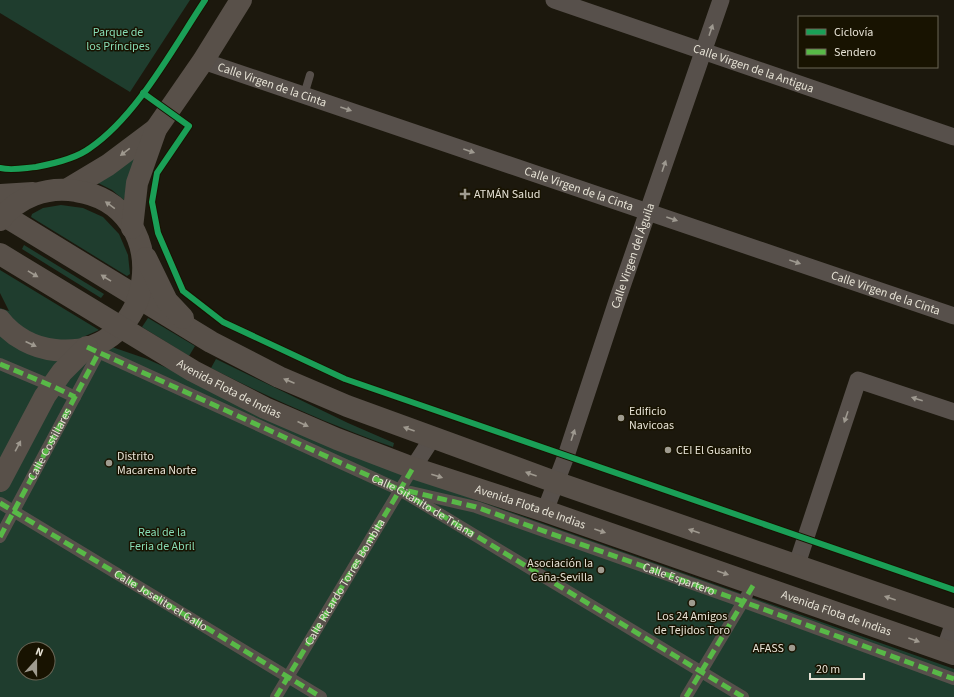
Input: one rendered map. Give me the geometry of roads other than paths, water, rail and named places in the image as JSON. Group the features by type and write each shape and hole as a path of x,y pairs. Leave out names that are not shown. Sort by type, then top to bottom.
{"main road":[{"path":"0,480 52,386 62,372 120,327 134,308 139,298 144,272 136,237 137,183 156,129 203,60 240,0"},
{"path":"68,190 108,165 156,129"},
{"path":"1,211 22,200 44,192 68,190 83,192 105,201 123,216 136,237 167,301 196,332"},
{"path":"1,211 139,298 196,332 279,377 347,406 555,482 954,621"},
{"name":"Avenida Flota de Indias","path":"0,254 180,363 265,408 337,439 413,468 545,511 749,593 949,653"},
{"path":"0,320 11,332 38,347 63,351 122,344 180,363"},
{"path":"749,593 770,558"}],"street":[{"name":"Calle Virgen de la Antigua","path":"554,0 954,137"},
{"name":"Calle Virgen del Águila","path":"545,511 566,456 648,211 721,0"},
{"name":"Calle Virgen de la Cinta","path":"203,60 954,316"},
{"name":"Calle Costillares","path":"0,536 75,397 95,347"},
{"name":"Calle Gitanito de Triana","path":"95,347 400,490 743,697"},
{"path":"0,364 75,397"},
{"path":"796,567 858,380 954,412"},
{"path":"413,468 433,437"},
{"name":"Calle Ricardo Torres Bombita","path":"276,697 413,468"},
{"name":"Calle Espartero","path":"400,490 476,508 749,593 954,679"},
{"name":"Calle Joselito el Gallo","path":"0,504 321,697"},
{"path":"686,697 749,593"},
{"path":"949,653 954,621"}],"lane":[{"path":"304,95 310,75"}],"place":[{"name":"ATMÁN Salud","path":"465,194"},
{"name":"Edificio Navicoas","path":"621,418"},
{"name":"CEI El Gusanito","path":"668,450"},
{"name":"Distrito Macarena Norte","path":"109,463"},
{"name":"Asociación la Caña-Sevilla","path":"601,570"},
{"name":"Los 24 Amigos de Tejidos Toro","path":"692,603"},
{"name":"AFASS","path":"792,648"}],"park label":[{"name":"Parque de los Príncipes","path":"118,39"},
{"name":"Real de la Feria de Abril","path":"162,539"}]}
